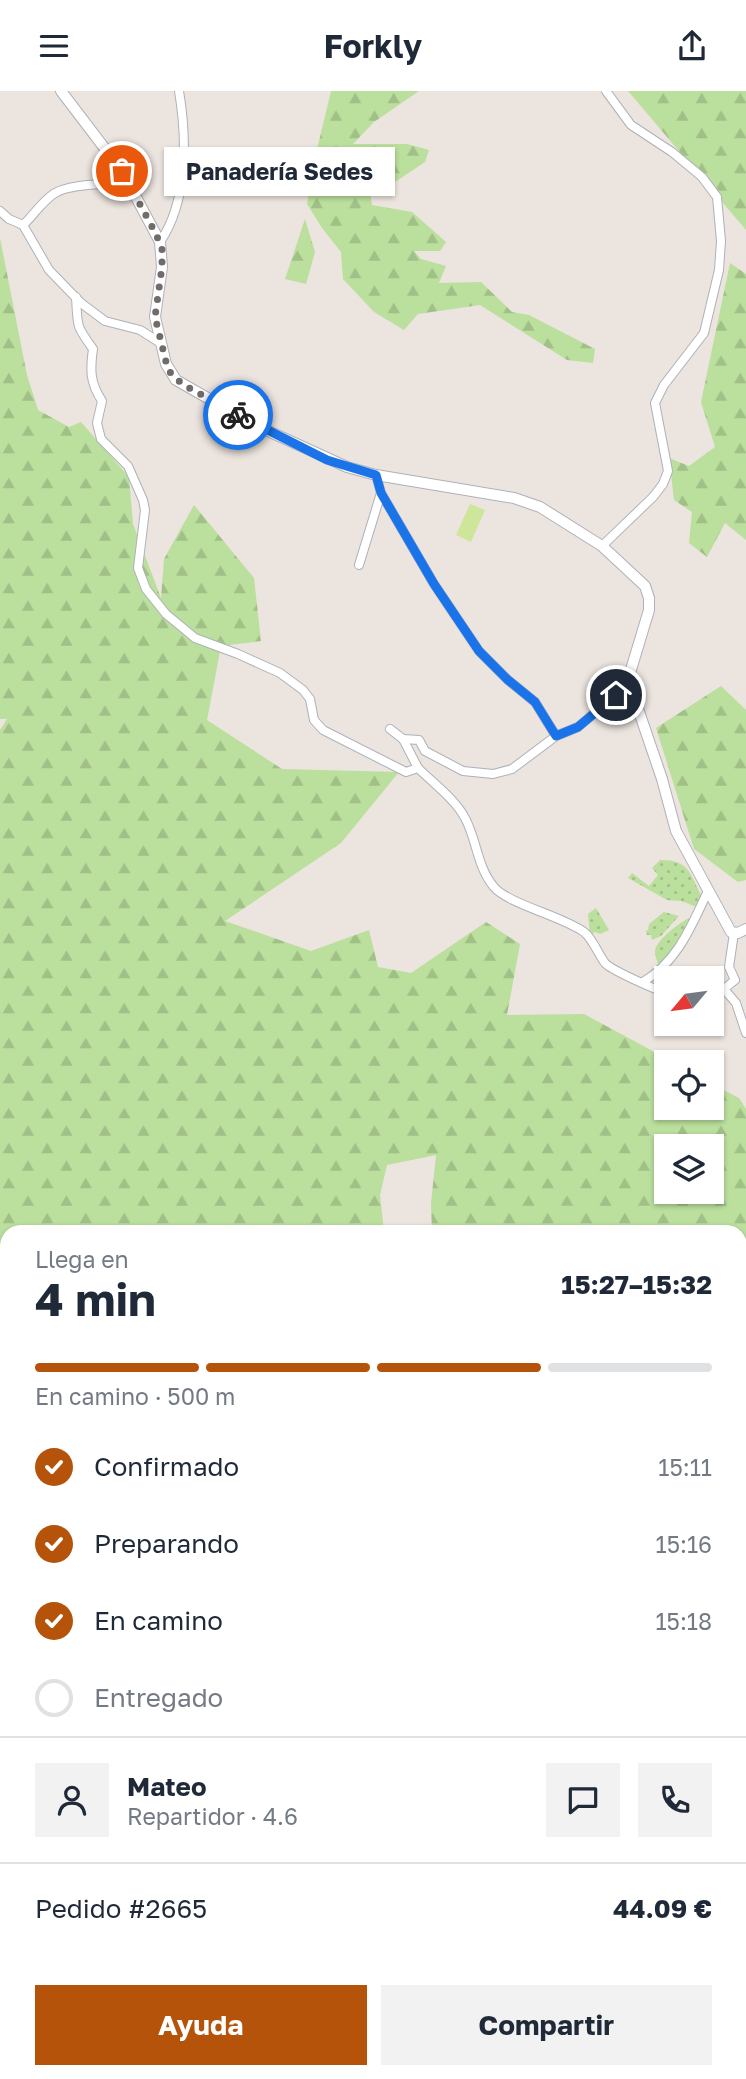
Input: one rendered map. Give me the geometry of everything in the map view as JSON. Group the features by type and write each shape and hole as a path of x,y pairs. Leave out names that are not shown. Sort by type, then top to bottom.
{"street":[{"path":"61,91 128,181 160,242 162,267 155,317 168,370 182,384 255,425 327,460 376,475 514,498 540,507 601,546 640,581 649,598 647,617 631,661 630,683 676,831 707,893 729,930 734,933"},
{"path":"160,242 178,201 184,132 179,91"},
{"path":"601,546 653,497 663,484 668,471 655,403 664,384 704,333 719,270 721,241 717,197 702,177 672,152 631,125 606,91"},
{"path":"23,225 57,192 72,187 128,181"},
{"path":"0,211 9,219 23,225 49,270 76,297 106,321 140,330 159,342"},
{"path":"76,297 75,320 93,349 90,376 102,401 97,423 101,439 128,466 144,500 138,569 146,589 166,614 195,638 280,673 303,690 310,699 314,720 323,730 406,772 418,768"},
{"path":"376,475 381,493 434,584 479,651 535,702 556,736"},
{"path":"359,565 381,493"},
{"path":"403,739 419,740 425,751 463,771 493,774 512,769 556,736 578,727 630,683"},
{"path":"390,729 403,739 418,768 464,817 477,856 500,894 538,909 585,933 610,968 654,989"},
{"path":"643,982 664,966 684,941 707,893"},
{"path":"734,933 746,929"},
{"path":"734,933 729,967 735,980 724,989 736,1003 746,1033"}],"green space":[{"path":"331,91 419,91 374,122 353,144 407,144 429,150 425,162 386,188 367,171 372,205 412,212 446,242 440,251 414,251 421,259 446,266 439,283 481,282 512,312 529,315 595,349 593,363 567,360 480,305 418,314 404,330 374,312 343,279 341,252 307,204"},
{"path":"628,91 746,91 746,230"},
{"path":"305,219 315,252 306,284 285,279"},
{"path":"0,238 27,375 38,410 69,427 81,422 129,477 133,524 161,598 164,559 194,505 254,578 261,641 221,646 207,720 282,769 399,772 341,843 225,921 311,951 369,930 378,967 411,973 486,922 520,944 507,1015 584,1014 654,1052 654,1120 724,1120 724,1090 739,1098 746,1109 746,1225 432,1225 436,1155 387,1165 380,1195 383,1225 0,1225 0,730 7,719 0,719"},
{"path":"730,263 746,274 746,540 725,523 707,557 689,543 692,512 674,500 669,458 689,466 715,447 701,402"},
{"path":"470,504 485,510 471,542 456,535"},
{"path":"721,686 746,710 746,880 738,882 694,849 656,728"},
{"path":"660,860 677,862 687,869 702,897 697,907 681,901 667,900 628,878 632,873 649,886 658,875 652,868"},
{"path":"596,908 609,930 590,935 588,914"},
{"path":"664,912 679,916 661,936 652,940 646,931 649,924"},
{"path":"692,917 689,928 658,966 656,947 682,922"}],"way so far":[{"path":"122,171 162,249 155,317 168,370 182,384 238,415"}],"place":[{"name":"Panadería Sedes","path":"122,171"}],"route":[{"path":"238,415 327,460 376,475 381,493 434,584 479,651 535,702 556,736 578,727 616,695"}]}
